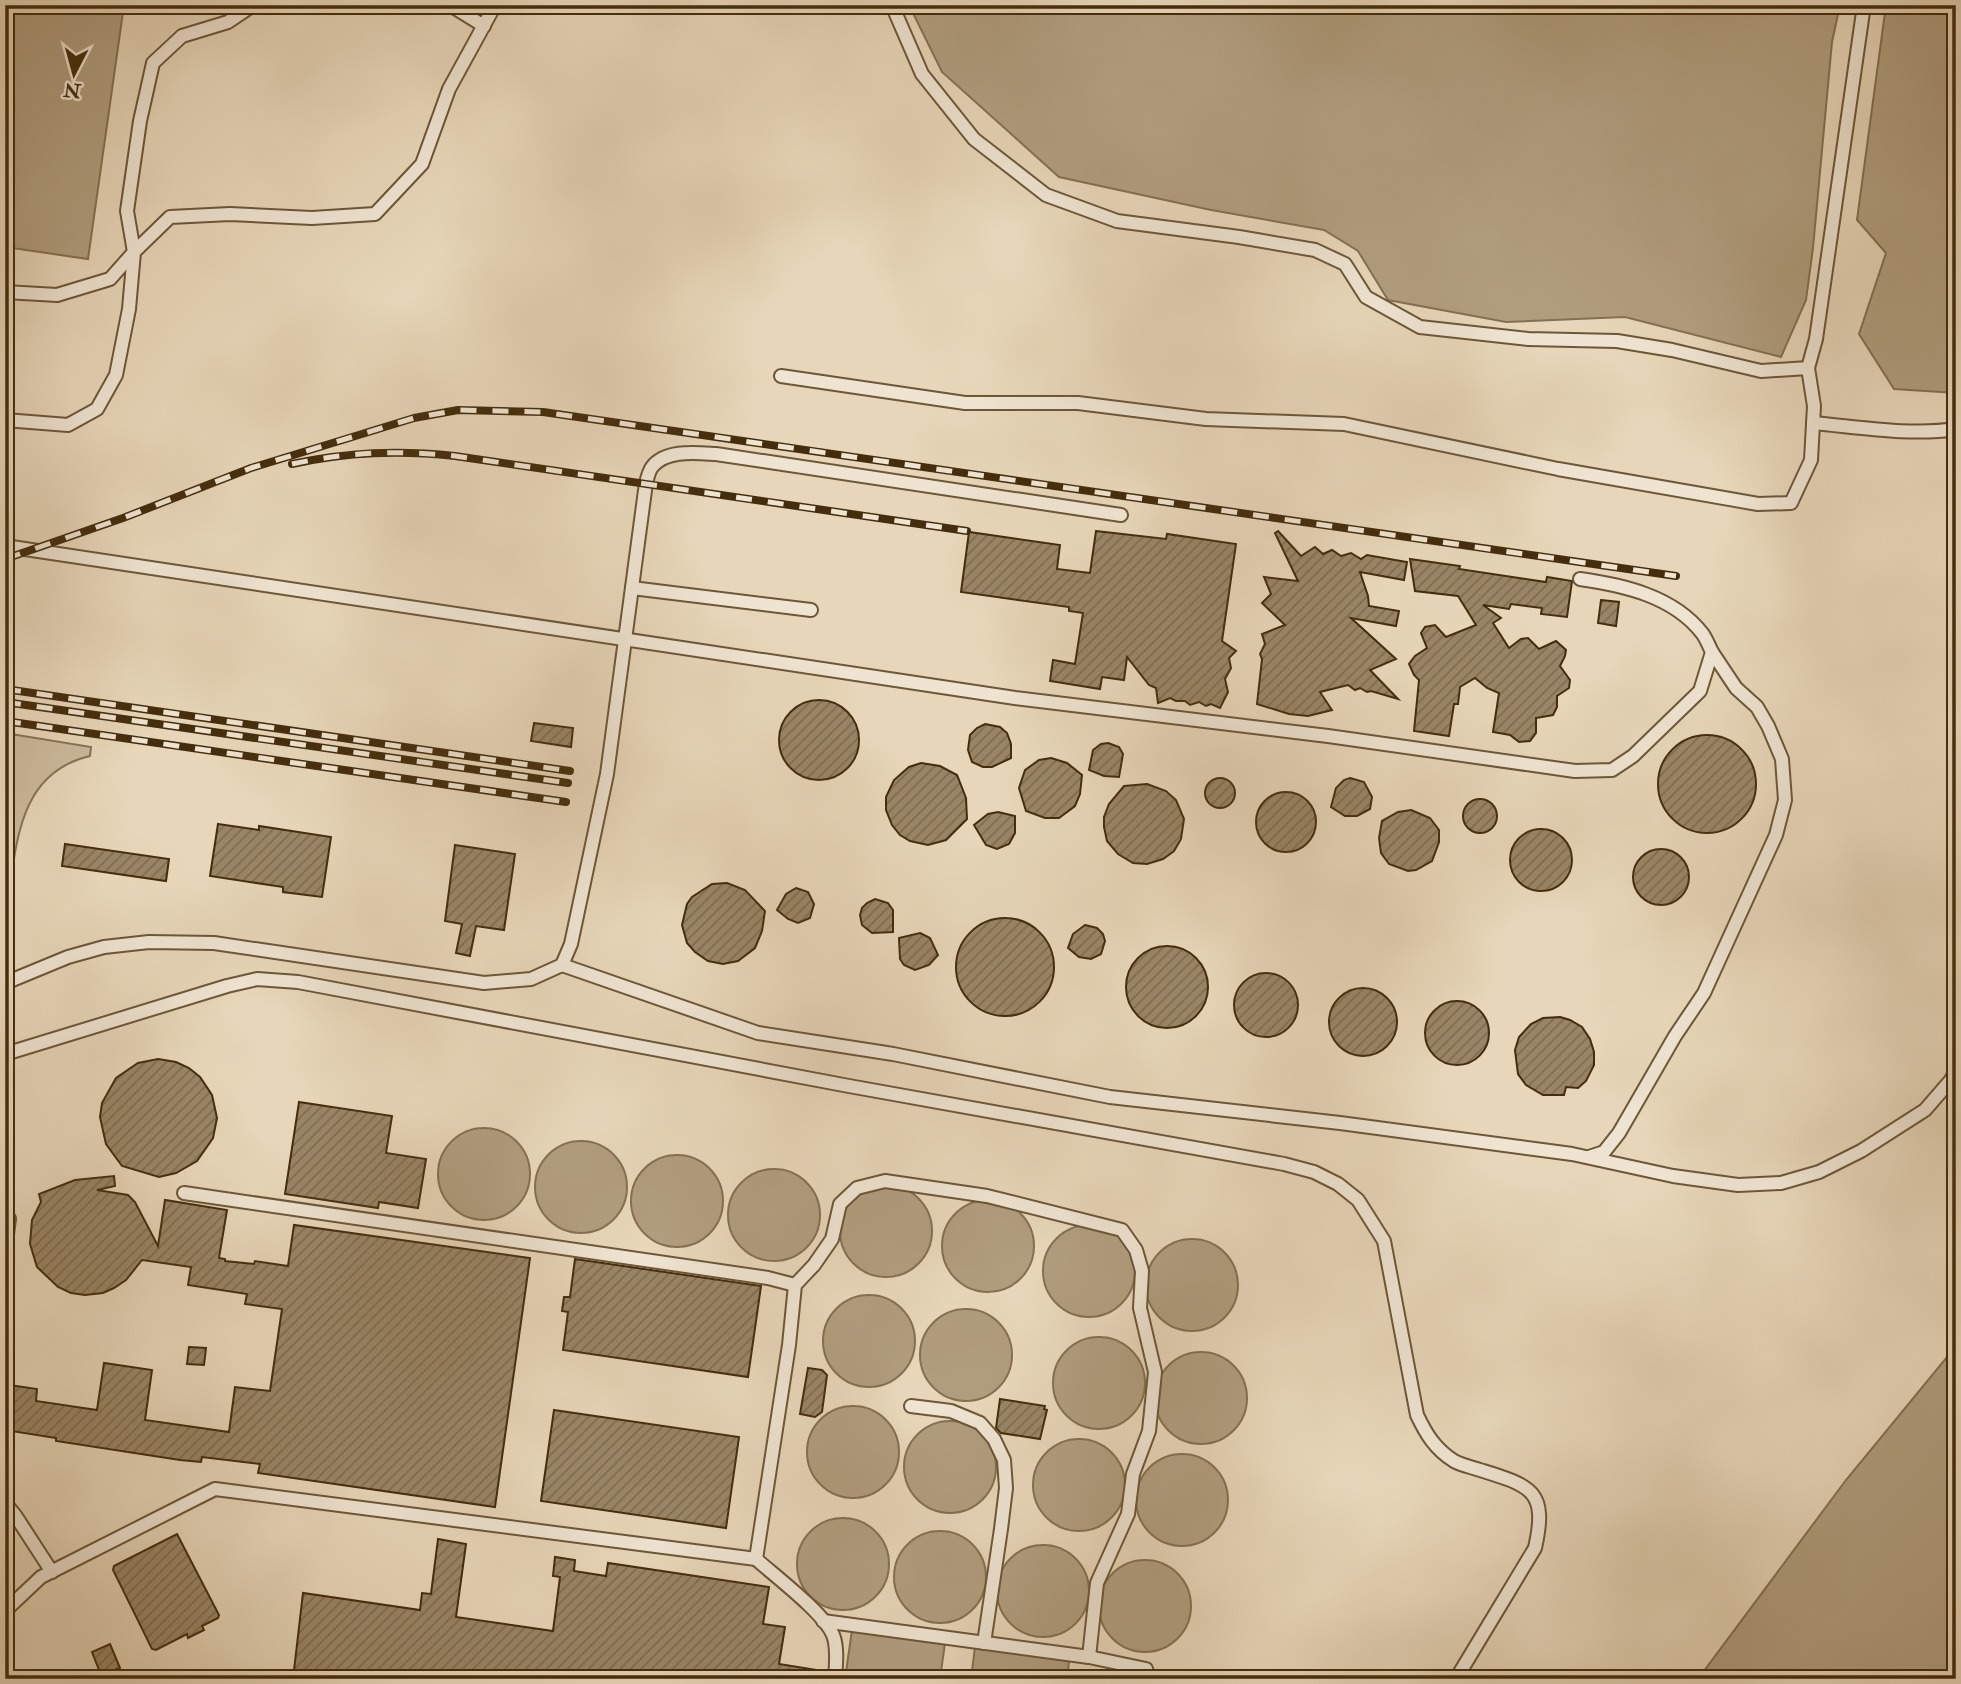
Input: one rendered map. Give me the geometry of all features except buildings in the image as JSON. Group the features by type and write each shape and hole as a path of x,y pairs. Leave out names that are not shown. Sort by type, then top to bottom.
{"lane":[{"path":"5,420 68,425 97,408 116,375 129,309 134,252 127,211 153,63 182,36 228,22 253,5"},
{"path":"450,5 484,26"},
{"path":"5,292 57,295 110,279 170,217 230,214 312,218 375,215 422,164 449,89 495,5"},
{"path":"892,5 922,74 965,128 1046,194 1118,221 1315,250 1345,264 1366,297 1420,327 1528,339 1617,341 1672,350 1761,371 1808,368"},
{"path":"781,376 965,403 1078,403 1206,419 1344,424 1558,469 1758,504 1791,503 1811,460 1814,406 1808,368 1816,339 1864,5"},
{"path":"1813,423 1881,429 1956,429"},
{"path":"5,983 92,950 149,942 214,943 484,983 531,979 562,965 571,944 607,774 646,483 652,467 664,458 684,453 716,454 1121,515"},
{"path":"5,546 1015,698 1328,736 1575,771 1612,770 1633,756 1700,691 1712,652"},
{"path":"1580,579 1615,584 1657,598 1681,614 1702,633 1736,688 1757,707 1768,726 1782,759 1785,800 1776,835 1704,993 1675,1036 1619,1133 1604,1152 1588,1157"},
{"path":"632,588 811,610"},
{"path":"562,965 758,1033 893,1054 1110,1097 1340,1123 1588,1157 1673,1176 1738,1185 1781,1183 1819,1172 1861,1151 1925,1110 1951,1080 1956,1070"},
{"path":"5,1054 257,979 299,982 849,1086 1284,1164 1314,1172 1338,1184 1358,1200 1384,1241 1417,1415 1425,1433 1437,1448 1456,1462 1499,1476 1530,1491 1539,1505 1540,1525 1535,1548 1456,1679"},
{"path":"756,1559 789,1345 795,1285 814,1265 832,1239 840,1204 857,1188 885,1181 987,1196 1122,1230 1136,1250 1142,1271 1140,1308 1155,1372 1150,1432 1133,1474 1128,1514 1097,1583 1089,1657"},
{"path":"184,1193 768,1278 795,1285"},
{"path":"5,1217 9,1219 5,1249"},
{"path":"911,1406 951,1411 980,1423 994,1439 1004,1460 1006,1488 1003,1516 984,1643"},
{"path":"5,1611 41,1577 215,1489 756,1559 823,1621 834,1636 835,1679"},
{"path":"5,1503 52,1572"},
{"path":"823,1621 1089,1657 1146,1669 1149,1679"}],"shaded area":[{"path":"5,5 132,5 123,12 88,259 5,247"},
{"path":"909,5 1840,5 1832,42 1806,300 1781,357 1625,317 1506,322 1388,300 1358,251 1324,230 1211,210 1059,177 942,72"},
{"path":"1886,5 1956,5 1956,393 1894,389 1859,334 1886,253 1857,220"},
{"path":"5,733 91,747 90,756 65,766 46,780 32,798 17,843 5,916"},
{"path":"484,1128 502,1131 517,1141 527,1156 530,1174 527,1192 517,1207 502,1217 484,1220 466,1217 451,1207 441,1192 438,1174 441,1156 451,1141 466,1131"},
{"path":"581,1141 599,1144 614,1154 624,1169 627,1187 624,1205 614,1220 599,1230 581,1233 563,1230 548,1220 538,1205 535,1187 538,1169 548,1154 563,1144"},
{"path":"677,1155 695,1158 710,1168 720,1183 723,1201 720,1219 710,1234 695,1244 677,1247 659,1244 644,1234 634,1219 631,1201 634,1183 644,1168 659,1158"},
{"path":"774,1169 792,1172 807,1182 817,1197 820,1215 817,1233 807,1248 792,1258 774,1261 756,1258 741,1248 731,1233 728,1215 731,1197 741,1182 756,1172"},
{"path":"886,1185 904,1188 919,1198 929,1213 932,1231 929,1249 919,1264 904,1274 886,1277 868,1274 853,1264 843,1249 840,1231 843,1213 853,1198 868,1188"},
{"path":"988,1200 1006,1203 1021,1213 1031,1228 1034,1246 1031,1264 1021,1279 1006,1289 988,1292 970,1289 955,1279 945,1264 942,1246 945,1228 955,1213 970,1203"},
{"path":"1089,1225 1106,1229 1121,1239 1131,1254 1135,1271 1131,1288 1121,1303 1106,1313 1089,1317 1072,1313 1057,1303 1047,1288 1043,1271 1047,1254 1057,1239 1072,1229"},
{"path":"1192,1239 1210,1242 1225,1252 1235,1267 1238,1285 1235,1303 1225,1318 1210,1328 1192,1331 1174,1328 1159,1318 1149,1303 1146,1285 1149,1267 1159,1252 1174,1242"},
{"path":"869,1295 887,1298 902,1308 912,1323 915,1341 912,1359 902,1374 887,1384 869,1387 851,1384 836,1374 826,1359 823,1341 826,1323 836,1308 851,1298"},
{"path":"966,1309 984,1312 999,1322 1009,1337 1012,1355 1009,1373 999,1388 984,1398 966,1401 948,1398 933,1388 923,1373 920,1355 923,1337 933,1322 948,1312"},
{"path":"1099,1337 1117,1340 1132,1350 1142,1365 1145,1383 1142,1401 1132,1416 1117,1426 1099,1429 1081,1426 1066,1416 1056,1401 1053,1383 1056,1365 1066,1350 1081,1340"},
{"path":"1956,1346 1956,1679 1698,1679 1846,1480"},
{"path":"1201,1352 1219,1356 1233,1366 1243,1380 1247,1398 1243,1416 1233,1430 1219,1440 1201,1444 1183,1440 1169,1430 1159,1416 1155,1398 1159,1380 1169,1366 1183,1356"},
{"path":"853,1406 871,1409 886,1419 896,1434 899,1452 896,1470 886,1485 871,1495 853,1498 835,1495 820,1485 810,1470 807,1452 810,1434 820,1419 835,1409"},
{"path":"950,1421 968,1424 983,1434 993,1449 996,1467 993,1485 983,1500 968,1510 950,1513 932,1510 917,1500 907,1485 904,1467 907,1449 917,1434 932,1424"},
{"path":"1079,1439 1097,1442 1112,1452 1122,1467 1125,1485 1122,1503 1112,1518 1097,1528 1079,1531 1061,1528 1046,1518 1036,1503 1033,1485 1036,1467 1046,1452 1061,1442"},
{"path":"1182,1454 1199,1458 1214,1468 1224,1483 1228,1500 1224,1517 1214,1532 1199,1542 1182,1546 1165,1542 1150,1532 1140,1517 1136,1500 1140,1483 1150,1468 1165,1458"},
{"path":"843,1518 861,1521 876,1531 886,1546 889,1564 886,1582 876,1597 861,1607 843,1610 825,1607 810,1597 800,1582 797,1564 800,1546 810,1531 825,1521"},
{"path":"940,1531 958,1534 973,1544 983,1559 986,1577 983,1595 973,1610 958,1620 940,1623 922,1620 907,1610 897,1595 894,1577 897,1559 907,1544 922,1534"},
{"path":"1043,1545 1061,1549 1075,1559 1085,1573 1089,1591 1085,1609 1075,1623 1061,1633 1043,1637 1025,1633 1011,1623 1001,1609 997,1591 1001,1573 1011,1559 1025,1549"},
{"path":"1145,1560 1163,1563 1178,1573 1188,1588 1191,1606 1188,1624 1178,1639 1163,1649 1145,1652 1127,1649 1112,1639 1102,1624 1099,1606 1102,1588 1112,1573 1127,1563"},
{"path":"852,1630 945,1643 940,1679 845,1679"},
{"path":"975,1647 1069,1661 1067,1679 971,1679"}],"railway":[{"path":"5,559 123,518 251,468 414,418 458,410 543,412 1676,576"},
{"path":"292,464 373,453 455,456 967,531"},
{"path":"5,689 570,771"},
{"path":"5,702 568,783"},
{"path":"5,721 566,802"}]}
